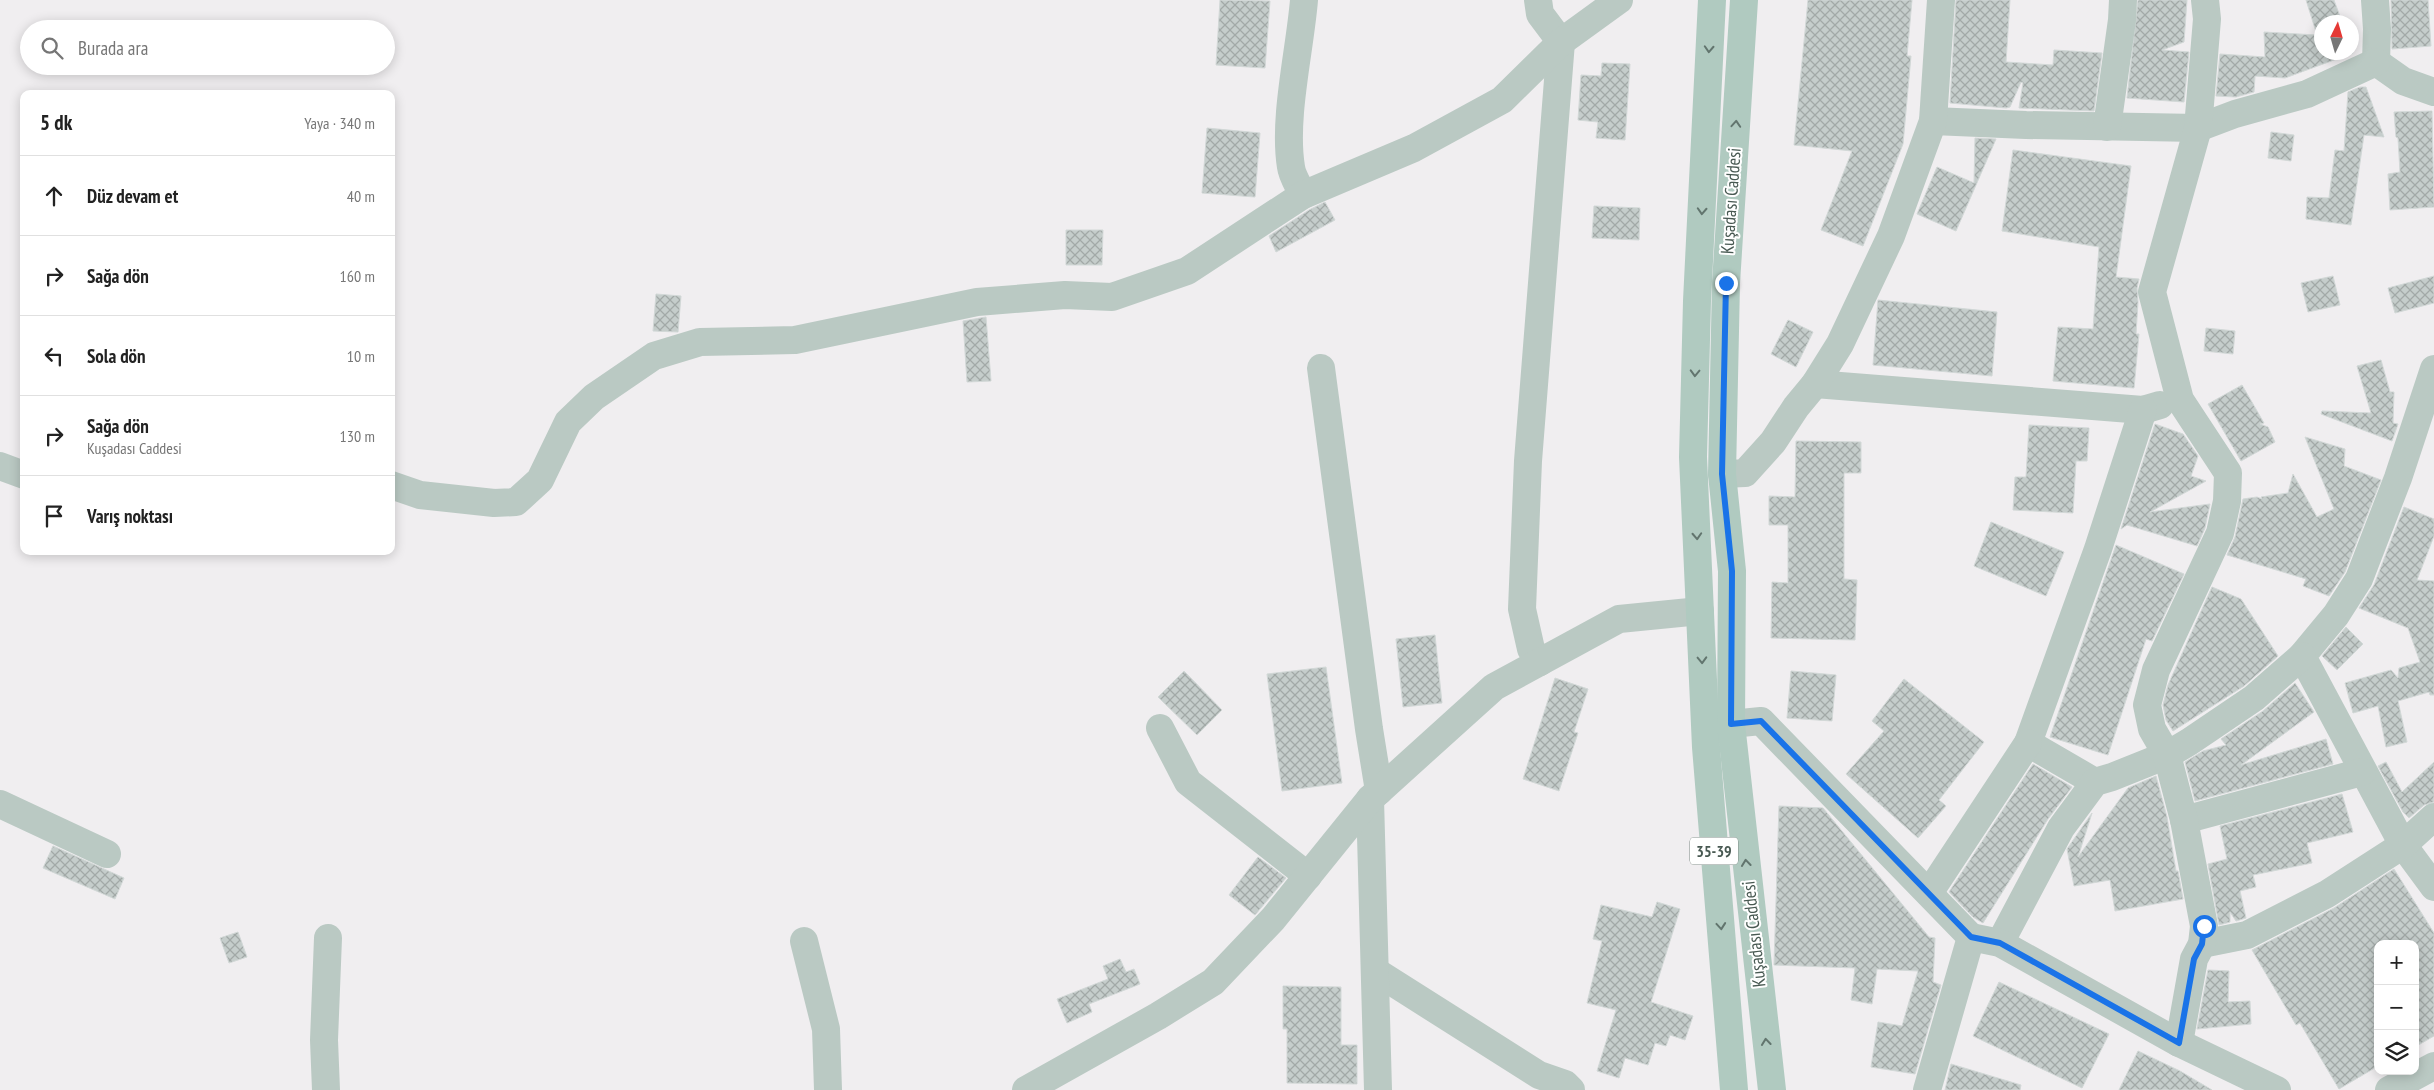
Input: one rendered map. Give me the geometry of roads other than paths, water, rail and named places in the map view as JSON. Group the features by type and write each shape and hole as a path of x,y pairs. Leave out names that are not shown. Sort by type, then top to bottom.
{"main road":[{"name":"Kuşadası Caddesi","path":"1712,0 1697,301 1693,456 1706,747 1734,1090"},
{"name":"Kuşadası Caddesi","path":"1744,0 1726,283 1722,474 1732,571 1731,724 1772,1090"}],"street":[{"path":"1303,195 1291,168 1290,131 1293,87 1304,0"},
{"path":"1538,0 1540,14 1561,42 1528,461 1522,609 1532,649 1540,662"},
{"path":"395,486 420,495 494,503 516,502 540,480 568,422 594,398 654,356 700,342 794,340 977,302 1065,295 1112,297 1188,271 1303,195 1414,148 1502,100 1561,42 1619,0"},
{"path":"1722,474 1745,473 1773,442 1796,407 1815,384 1840,344 1891,236 1934,121 1941,0"},
{"path":"2106,127 2122,20 2123,0"},
{"path":"2179,1043 2194,959 2202,944 2204,926 2184,820 2167,755 2152,730 2147,705 2156,670 2220,533 2228,501 2228,473 2180,400 2152,292 2198,128 2207,19 2204,0"},
{"path":"2375,0 2377,29 2376,62"},
{"path":"1934,121 2198,128 2235,114 2307,94 2376,62"},
{"path":"2376,62 2403,81 2434,92"},
{"path":"1321,368 1369,729 1375,795 1375,971 1378,1090"},
{"path":"2000,943 2061,828 2095,782 2167,755 2254,698 2302,656 2336,615 2359,579 2398,478 2434,369"},
{"path":"1815,384 2143,410 2180,400"},
{"path":"1929,893 2028,743 2098,549 2143,410"},
{"path":"0,466 20,474"},
{"path":"1026,1090 1158,1016 1213,982 1273,919 1375,795 1494,687 1619,619 1700,611"},
{"path":"2302,656 2402,845 2434,887"},
{"path":"1731,724 1761,721 1971,937 2000,943 2179,1043 2277,1090"},
{"path":"1160,728 1188,782 1308,876"},
{"path":"2028,743 2095,782"},
{"path":"2184,820 2362,772"},
{"path":"0,804 107,854"},
{"path":"2202,944 2247,935 2327,894 2402,845 2434,817"},
{"path":"1927,1090 1971,937"},
{"path":"326,1090 324,1040 328,938"},
{"path":"804,941 826,1029 828,1090"},
{"path":"1375,971 1539,1075 1565,1084 1571,1090"},
{"path":"2389,1090 2434,1066"}]}
